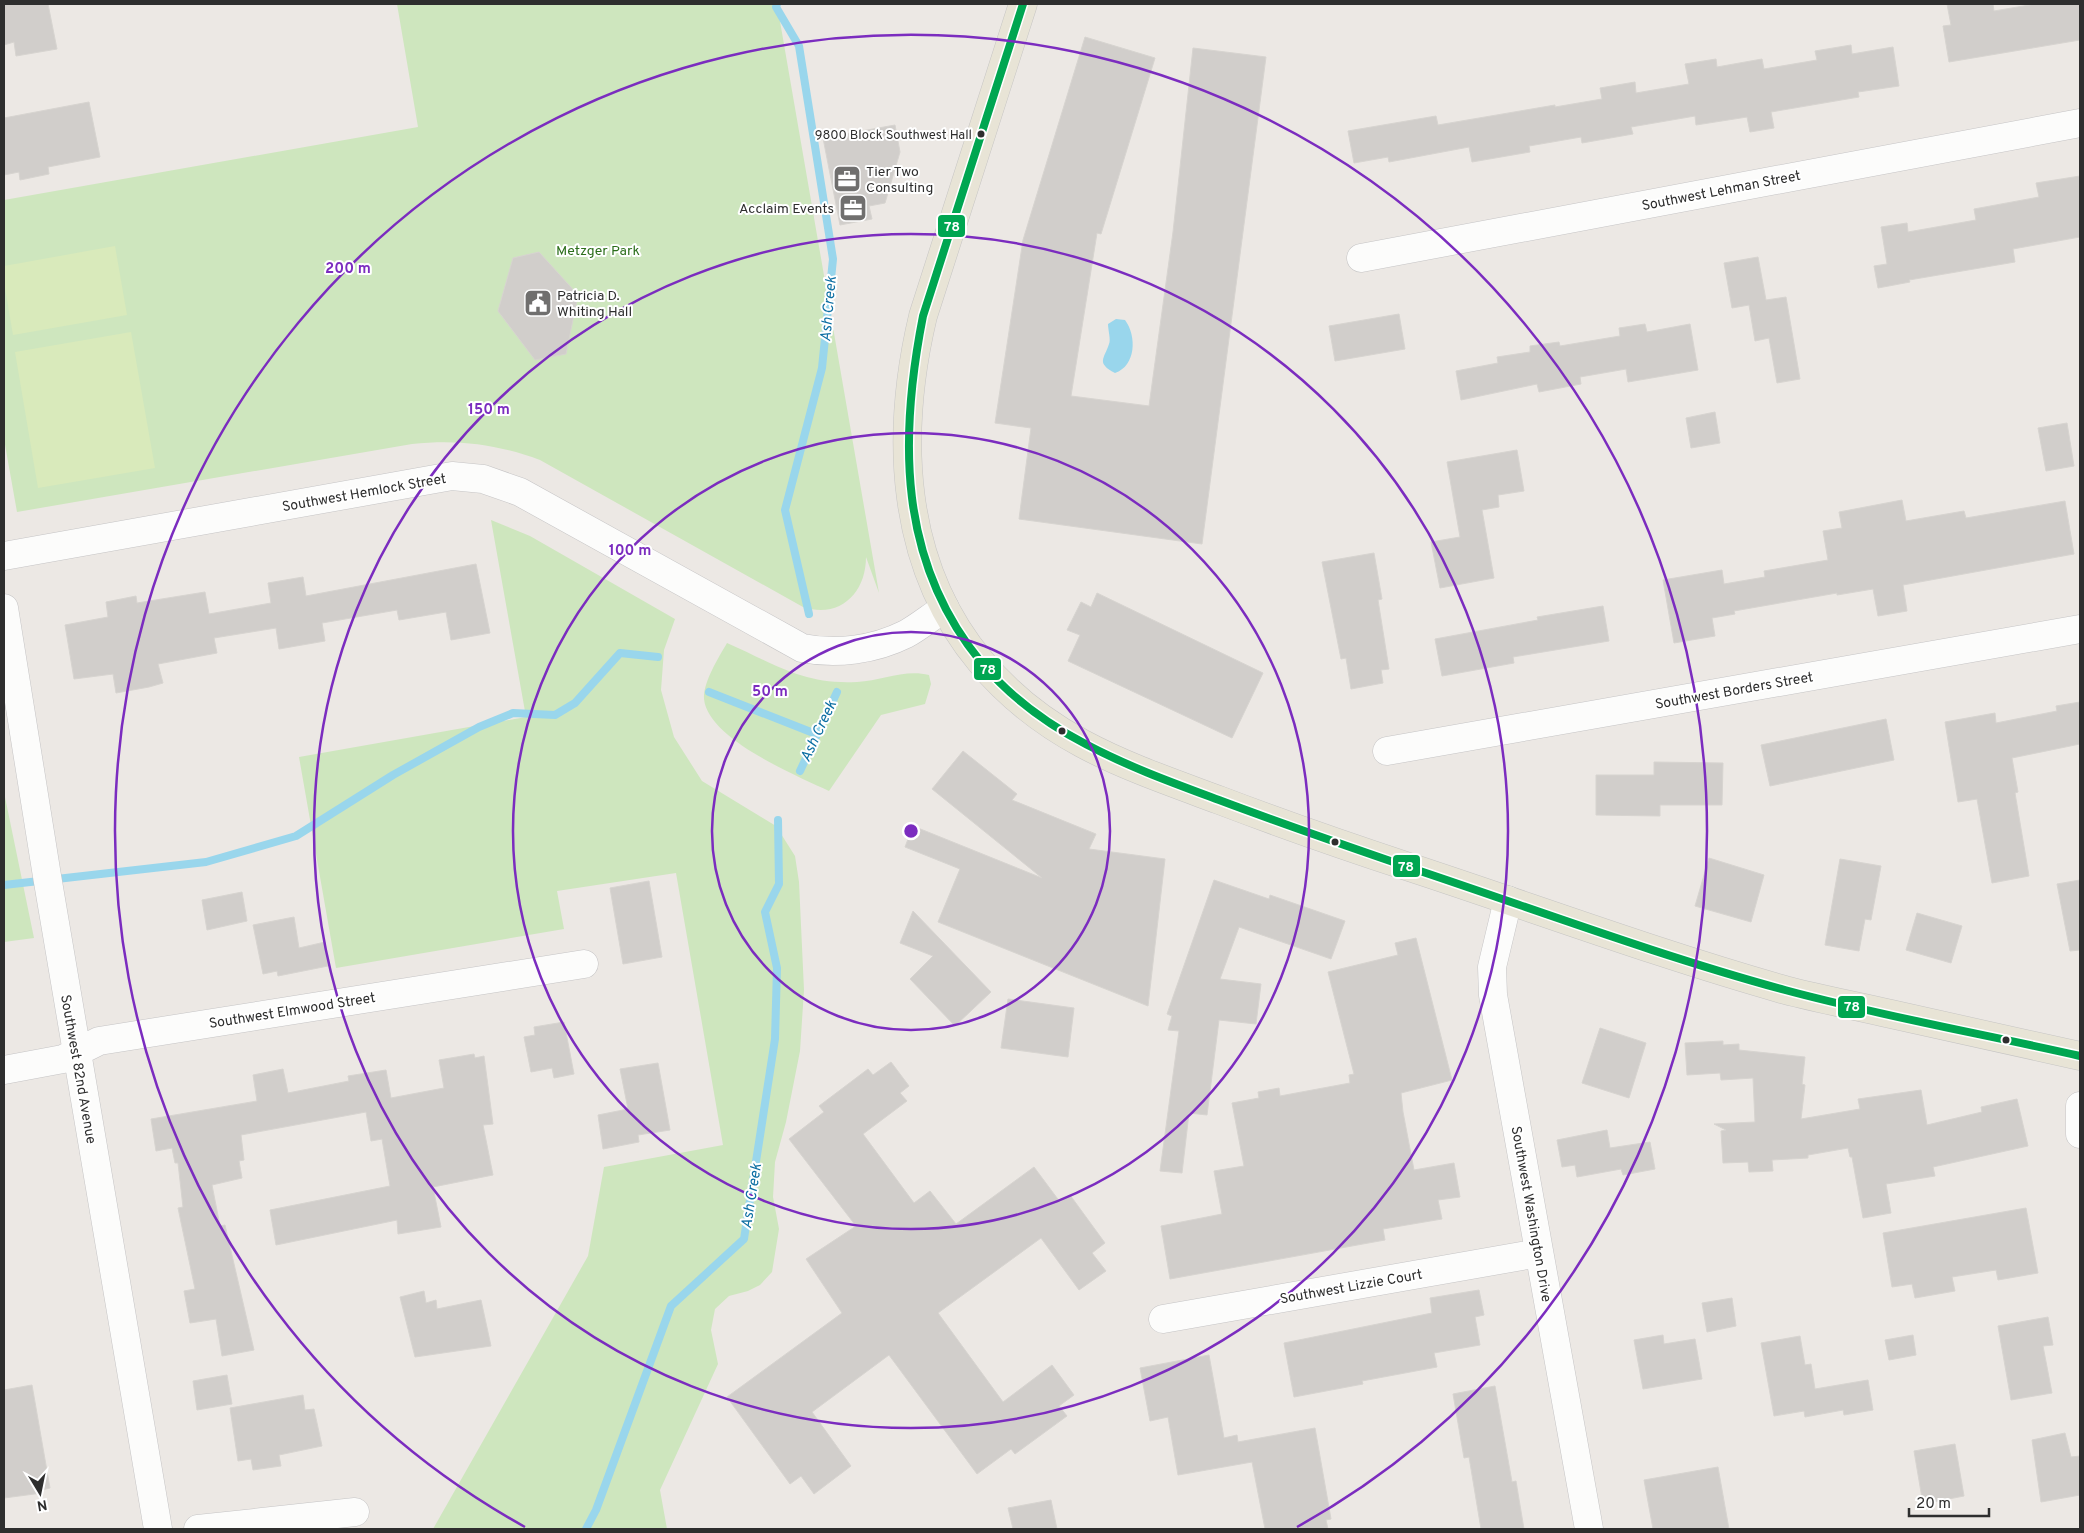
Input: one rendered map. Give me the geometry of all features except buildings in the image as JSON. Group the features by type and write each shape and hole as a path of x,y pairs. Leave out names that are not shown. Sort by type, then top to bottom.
{"main road":[{"path":"1023,4 923,316 913,360 906,420 908,485 925,565 945,608 979,660 999,681 1028,708 1057,730 1088,749 1121,764 1303,832 1641,946 1791,991 2080,1056"}],"street":[{"name":"Southwest Lehman Street","path":"1362,258 2080,123"},
{"name":"Southwest Hemlock Street","path":"4,556 452,476 483,479 520,492 802,648 823,652 848,652 871,646 907,634 945,608"},
{"name":"Southwest 82nd Avenue","path":"4,608 76,1052 158,1529"},
{"name":"Southwest Borders Street","path":"1387,751 2080,629"},
{"name":"Southwest Washington Drive","path":"1508,900 1492,967 1493,994 1589,1529"},
{"name":"Southwest Elmwood Street","path":"4,1070 54,1062 99,1041 584,964"},
{"path":"2080,1106 2080,1134"},
{"name":"Southwest Lizzie Court","path":"1163,1319 1539,1253"},
{"path":"198,1529 355,1512"}],"green space":[{"name":"Metzger Park","path":"397,4 777,4 879,593 866,557 865,570 861,582 856,592 848,600 839,606 828,609 816,610 803,607 540,460 508,450 477,444 445,442 412,444 17,512 4,439 4,200 418,127"},
{"path":"115,246 127,315 13,335 4,282 4,266"},
{"path":"131,332 155,468 38,488 15,352"},
{"path":"491,520 530,536 675,619 664,650 661,690 674,737 702,781 776,826 795,856 799,882 804,990 800,1051 786,1122 775,1162 773,1197 779,1229 772,1272 760,1285 748,1291 729,1296 715,1309 711,1330 718,1364 660,1490 667,1529 433,1529 588,1256 604,1167 723,1145 676,873 557,891 564,929 336,968 299,757 526,717"},
{"path":"727,643 805,677 838,682 857,682 911,673 929,675 931,684 925,704 881,715 829,791 755,754 720,728 709,714 704,699 704,692 712,670"},
{"path":"4,798 34,938 4,942"}],"water":[{"path":"1116,319 1125,320 1133,342 1131,357 1127,364 1115,373 1105,366 1103,360 1110,342 1108,324"}],"waterway":[{"name":"Ash Creek","path":"777,4 776,7 799,46 833,259 822,368 785,510 809,614"},
{"path":"4,885 206,862 296,836 393,775 479,727 513,713 555,715 575,703 620,653 658,657"},
{"path":"709,692 816,734"},
{"name":"Ash Creek","path":"800,771 837,692"},
{"name":"Ash Creek","path":"586,1529 596,1510 671,1306 744,1239 775,1039 777,968 765,912 779,884 778,820"}],"transit line":[{"name":"78","path":"1023,4 923,316 910,407 909,452 912,497 920,540 934,582 954,623 981,662 1005,688 1060,730 1122,762 1242,809 1402,865 1689,962 1785,990 1895,1017 2080,1056"}],"place":[{"name":"9800 Block Southwest Hall","path":"981,134"},
{"name":"Tier Two Consulting","path":"847,179"},
{"name":"Acclaim Events","path":"853,208"},
{"name":"Patricia D. Whiting Hall","path":"538,303"}]}
